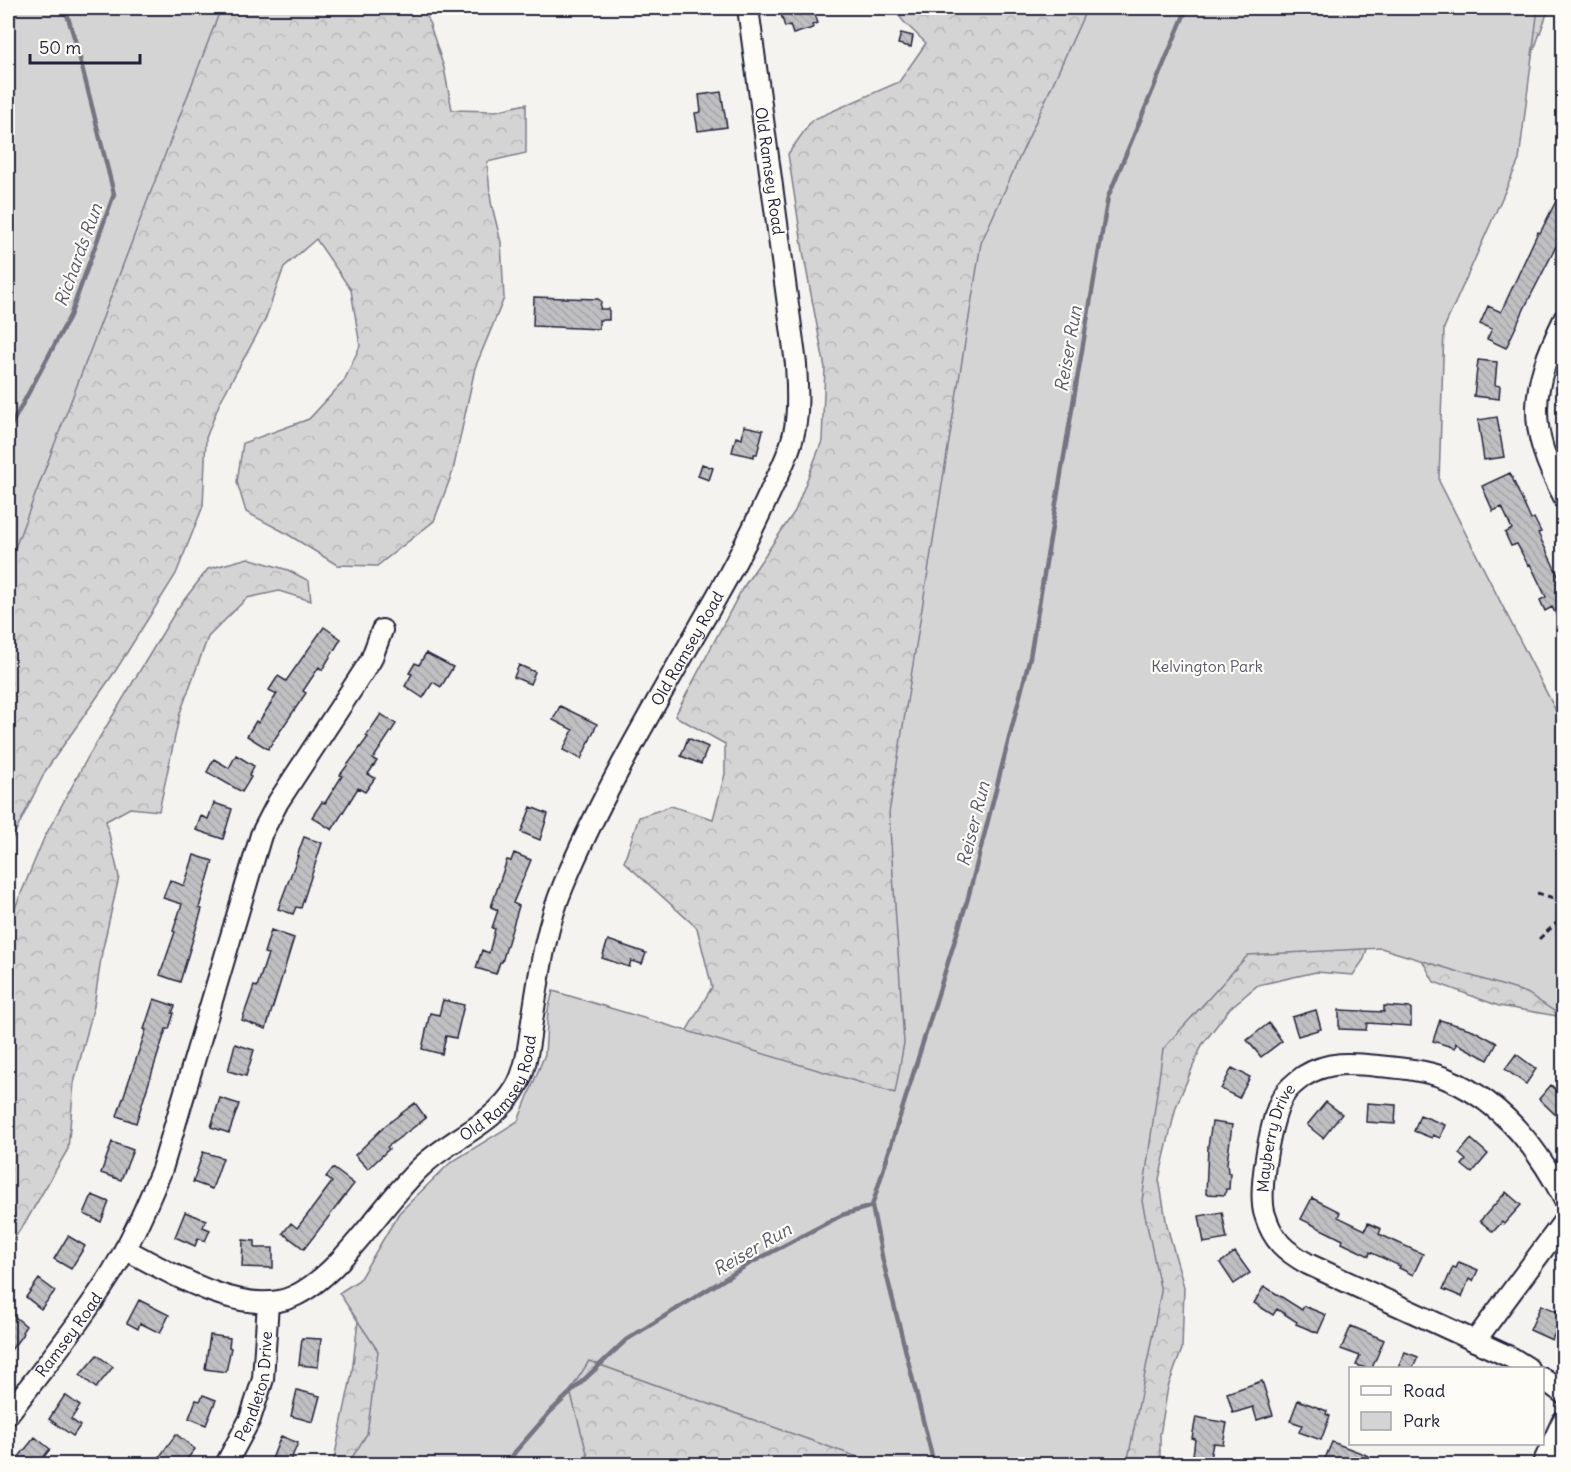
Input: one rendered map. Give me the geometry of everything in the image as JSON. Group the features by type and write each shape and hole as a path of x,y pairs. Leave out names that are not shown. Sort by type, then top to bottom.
{"main road":[{"path":"1545,1464 1563,1423"}],"street":[{"name":"Old Ramsey Road","path":"125,1249 204,1289 231,1298 268,1303 290,1298 310,1287 341,1258 407,1180 425,1163 493,1116 517,1086 525,1063 544,945 562,887 591,824 743,550 786,456 795,430 796,364 748,8"},
{"path":"1563,319 1546,355 1538,391 1536,423 1548,468 1563,497"},
{"path":"125,1249 162,1169 261,836 278,802 371,660 382,630"},
{"name":"Mayberry Drive","path":"1526,1367 1512,1358 1308,1264 1287,1252 1274,1237 1264,1213 1262,1183 1276,1114 1284,1094 1301,1078 1319,1067 1343,1062 1397,1068 1443,1077 1471,1090 1515,1126 1549,1169 1563,1199"},
{"path":"1475,1341 1563,1221"},
{"name":"Ramsey Road","path":"8,1414 102,1288 125,1249"},
{"name":"Pendleton Drive","path":"226,1464 250,1419 263,1379 268,1303"},
{"path":"1544,1380 1563,1394"}],"path":[{"path":"1537,893 1563,901"},
{"path":"1539,939 1563,916"}],"green space":[{"path":"8,8 221,8 8,566"},
{"path":"20,8 435,8 427,16 444,68 452,110 496,111 526,104 526,153 487,162 491,202 501,242 504,298 475,368 453,471 434,521 377,566 337,565 284,532 246,512 237,482 243,443 309,419 344,381 360,346 351,290 316,239 284,267 265,320 220,402 206,438 203,506 176,574 116,670 46,770 8,847 8,33"},
{"name":"Kelvington Park","path":"893,8 1549,8 1512,111 1477,157 1423,430 1563,1017 1499,1006 1434,982 1409,936 1371,935 1364,959 1353,975 1316,972 1258,985 1230,1008 1202,1045 1176,1107 1159,1179 1167,1226 1184,1287 1182,1349 1168,1387 1160,1435 1160,1464 333,1464 352,1373 360,1304 676,1049 712,987 697,928 624,862 639,817 671,806 713,819 725,774 725,744 675,716 742,589 795,511 822,441 825,368 788,154 812,120 899,82 926,43"},
{"name":"Kelvington Park","path":"1087,8 1538,8 1519,160 1444,328 1439,481 1563,725 1563,1017 1527,993 1381,948 1248,955 1163,1049 1142,1201 1161,1292 1127,1464 877,1464 589,1361 570,1391 590,1464 348,1464 367,1434 378,1351 339,1293 359,1280 399,1213 450,1163 518,1121 545,1054 548,1010 553,991 895,1093 904,1043 889,813 981,243"},
{"path":"248,558 288,570 309,581 311,601 279,591 247,598 208,637 180,713 159,811 130,808 106,821 119,877 102,952 94,1006 74,1083 68,1149 28,1218 8,1247 8,925 44,838 89,755 177,609 208,569"}],"building":[{"path":"806,8 808,13 814,12 818,23 812,25 813,28 793,34 790,25 785,27 780,11"},
{"path":"901,33 913,36 911,47 898,44"},
{"path":"721,92 727,127 698,131 695,113 701,112 699,95"},
{"path":"1563,187 1563,233 1506,348 1487,339 1492,329 1480,324 1488,306 1501,312 1538,232 1540,233"},
{"path":"534,297 598,299 601,301 600,309 609,309 609,320 599,320 599,329 533,326"},
{"path":"1478,360 1497,362 1495,385 1500,386 1499,399 1474,396"},
{"path":"1497,417 1504,457 1484,460 1478,420"},
{"path":"744,426 763,430 757,454 754,454 754,457 732,452 736,437 742,439"},
{"path":"702,464 713,468 709,480 698,476"},
{"path":"1510,473 1531,520 1534,518 1541,532 1538,533 1563,586 1563,628 1552,607 1545,611 1540,600 1546,597 1530,564 1528,565 1517,544 1511,546 1505,533 1512,529 1502,507 1493,511 1482,486"},
{"path":"324,627 341,639 322,670 319,667 303,691 306,693 268,749 247,736 277,694 269,690 278,676 286,681"},
{"path":"426,653 453,667 441,687 433,682 423,698 405,686 415,663 419,665"},
{"path":"519,665 535,672 530,684 514,677"},
{"path":"560,706 597,724 581,759 563,750 573,730 553,720"},
{"path":"381,714 396,724 373,759 377,761 368,774 375,778 365,792 358,788 332,830 312,817 322,802 325,803 342,776 340,775 368,737 366,736"},
{"path":"688,738 708,747 701,764 681,756"},
{"path":"236,755 254,766 249,776 251,777 242,792 207,772 214,759 229,768"},
{"path":"214,803 232,809 223,839 196,830 201,816 208,819"},
{"path":"531,807 548,814 540,840 521,832"},
{"path":"304,837 322,843 301,908 296,907 293,914 278,909"},
{"path":"514,853 531,860 513,903 519,906 502,962 496,974 476,968 482,950 489,953 495,929 492,928 498,910 491,907 507,860 511,861"},
{"path":"194,855 213,861 199,908 202,909 180,982 160,975 182,904 163,898 170,880 184,886"},
{"path":"271,930 294,938 266,1029 242,1020 254,986 257,987 268,954 264,953"},
{"path":"608,940 646,953 642,964 631,961 629,967 602,958"},
{"path":"154,999 175,1006 172,1013 174,1013 169,1029 166,1029 136,1123 117,1116"},
{"path":"443,1000 464,1005 456,1038 446,1036 442,1054 422,1049 430,1013 439,1015"},
{"path":"1384,1006 1411,1008 1411,1026 1367,1023 1366,1030 1339,1029 1339,1010 1384,1012"},
{"path":"1316,1010 1321,1029 1298,1036 1292,1017"},
{"path":"1440,1020 1473,1030 1497,1043 1488,1060 1456,1043 1455,1048 1433,1041"},
{"path":"1269,1023 1282,1041 1261,1057 1247,1040"},
{"path":"235,1044 254,1050 246,1076 228,1071"},
{"path":"1516,1054 1536,1069 1526,1084 1505,1069"},
{"path":"1232,1068 1250,1077 1239,1098 1221,1089"},
{"path":"1551,1085 1563,1096 1563,1122 1539,1099"},
{"path":"220,1098 239,1104 229,1133 211,1127"},
{"path":"1326,1102 1342,1114 1323,1138 1307,1125"},
{"path":"415,1103 426,1118 387,1147 389,1149 368,1169 355,1155 386,1125"},
{"path":"1367,1103 1396,1105 1395,1124 1366,1122"},
{"path":"1420,1115 1445,1125 1440,1138 1433,1135 1432,1138 1414,1131"},
{"path":"1212,1122 1232,1125 1227,1163 1228,1173 1230,1173 1229,1189 1226,1189 1225,1195 1206,1194 1208,1146"},
{"path":"1471,1139 1488,1154 1472,1173 1462,1165 1466,1160 1459,1154"},
{"path":"112,1142 133,1150 121,1180 101,1173"},
{"path":"203,1152 223,1158 212,1189 193,1182"},
{"path":"333,1168 354,1184 304,1249 283,1233 291,1223 297,1228 308,1214 332,1182 326,1177"},
{"path":"1506,1192 1521,1205 1504,1224 1502,1222 1493,1232 1480,1221"},
{"path":"92,1195 109,1202 101,1222 84,1214"},
{"path":"1312,1198 1340,1212 1338,1217 1365,1230 1368,1223 1381,1229 1379,1234 1423,1254 1413,1275 1399,1268 1400,1266 1370,1252 1369,1256 1342,1243 1343,1240 1301,1219"},
{"path":"185,1212 206,1220 203,1227 210,1230 205,1241 198,1238 195,1246 175,1237"},
{"path":"1222,1212 1227,1239 1204,1243 1199,1216"},
{"path":"68,1236 85,1246 71,1269 54,1259"},
{"path":"243,1240 255,1241 255,1248 273,1248 273,1268 242,1267"},
{"path":"1235,1252 1250,1273 1234,1284 1220,1263"},
{"path":"1459,1262 1478,1270 1473,1281 1469,1279 1462,1297 1443,1289 1453,1267 1456,1268"},
{"path":"39,1279 55,1291 41,1309 26,1297"},
{"path":"1264,1286 1302,1310 1304,1306 1326,1315 1318,1333 1296,1324 1297,1322 1277,1309 1273,1315 1254,1303"},
{"path":"139,1300 169,1315 160,1333 140,1323 138,1329 127,1323"},
{"path":"1541,1305 1563,1314 1552,1340 1530,1330"},
{"path":"8,1311 26,1326 23,1334 8,1354"},
{"path":"1351,1326 1384,1340 1372,1367 1356,1365 1360,1356 1341,1349"},
{"path":"210,1335 230,1338 229,1347 231,1348 226,1372 205,1369"},
{"path":"302,1338 321,1339 318,1367 299,1365"},
{"path":"1405,1352 1418,1357 1413,1367 1398,1367"},
{"path":"97,1355 113,1367 96,1388 80,1375"},
{"path":"1262,1381 1273,1415 1257,1420 1253,1407 1233,1413 1227,1393"},
{"path":"297,1390 320,1396 313,1422 291,1416"},
{"path":"65,1395 80,1406 71,1419 80,1426 73,1436 49,1419"},
{"path":"203,1395 216,1400 206,1425 189,1418 196,1400 200,1401"},
{"path":"1298,1400 1327,1411 1326,1414 1330,1416 1321,1440 1299,1432 1302,1425 1290,1421"},
{"path":"1196,1417 1227,1423 1223,1444 1213,1443 1209,1464 1192,1464 1195,1439 1192,1438"},
{"path":"176,1434 195,1449 183,1464 165,1464 158,1459"},
{"path":"281,1436 298,1443 289,1464 270,1464"},
{"path":"35,1437 50,1449 38,1464 13,1464"},
{"path":"1332,1442 1385,1464 1333,1464 1324,1461"}],"waterway":[{"name":"Richards Run","path":"8,431 70,316 114,194 65,8"},
{"name":"Reiser Run","path":"934,1464 883,1261 872,1206 968,898 1030,657 1108,197 1187,8"},
{"name":"Reiser Run","path":"508,1464 515,1452 551,1411 626,1340 749,1264 842,1215 872,1206"}]}
